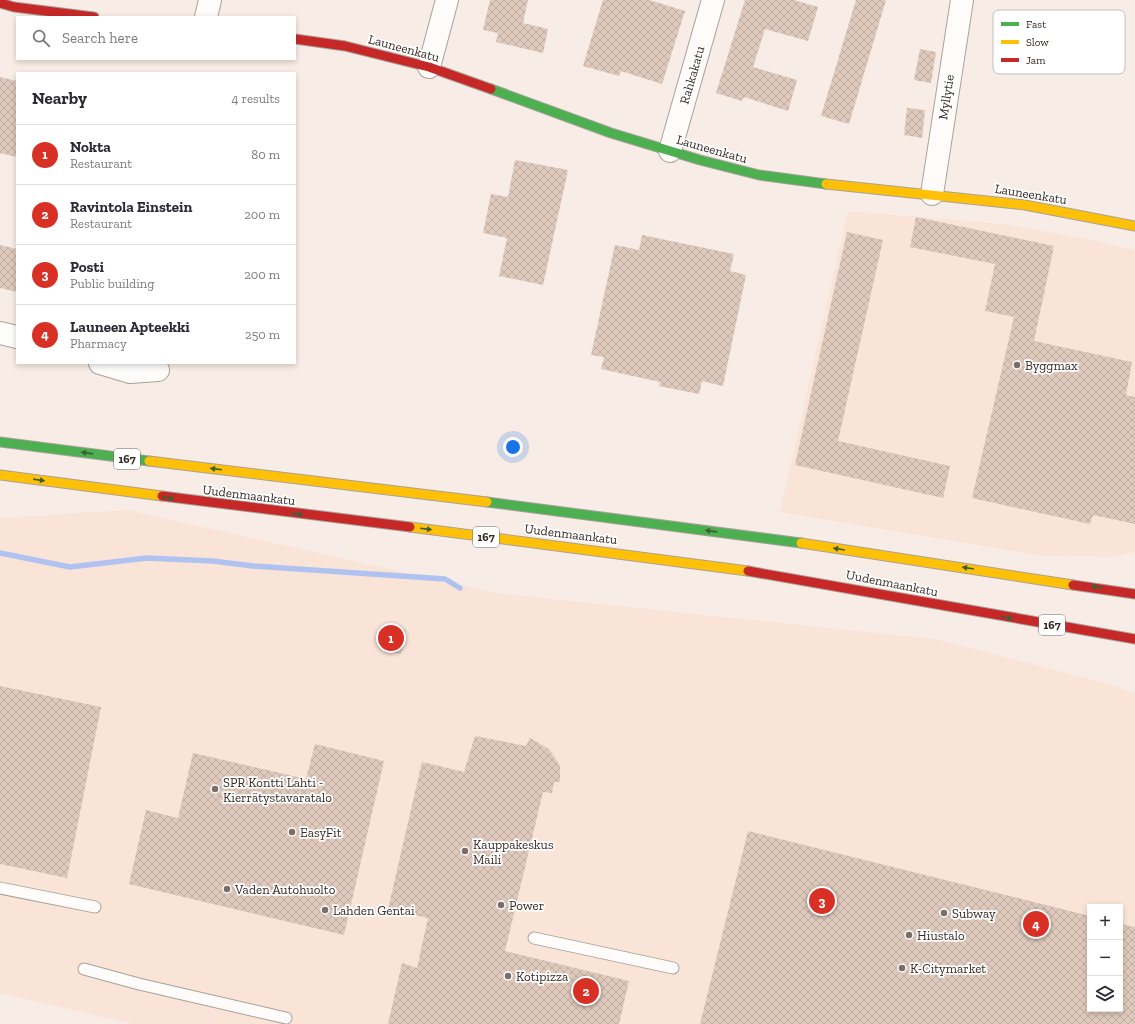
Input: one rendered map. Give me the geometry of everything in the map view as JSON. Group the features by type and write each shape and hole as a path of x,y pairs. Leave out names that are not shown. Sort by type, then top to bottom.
{"main road":[{"path":"0,3 37,10 86,16"},
{"name":"Launeenkatu","path":"296,39 344,46 429,67 611,133 670,151 759,175 868,190 932,194 1025,205 1135,226"},
{"name":"Uudenmaankatu","path":"0,442 514,505 759,537 1135,594"},
{"name":"Uudenmaankatu","path":"0,475 699,564 800,579 969,611 1135,639"}],"street":[{"path":"206,16 210,0"},
{"path":"429,67 447,0"},
{"name":"Rahkakatu","path":"670,151 714,0"},
{"name":"Myllytie","path":"932,194 962,0"},
{"path":"0,333 16,337"},
{"path":"103,364 130,372 158,370"}],"lane":[{"path":"0,888 96,907"},
{"path":"534,938 673,968"},
{"path":"84,969 139,984 286,1018"}],"shaded area":[{"path":"848,211 1003,224 1092,240 1135,250 1135,552 1108,557 1043,556 780,512"},
{"path":"127,510 496,593 934,639 1094,680 1135,693 1135,1024 134,1024 0,993 0,518"}],"building":[{"path":"490,0 528,0 523,23 548,29 543,53 496,42 498,33 483,30"},
{"path":"603,0 649,0 685,11 662,84 621,71 619,76 583,66"},
{"path":"745,0 794,0 818,7 808,41 765,29 753,67 797,80 788,111 744,97 742,101 716,93"},
{"path":"856,0 886,0 849,124 821,116"},
{"path":"920,49 936,52 931,83 914,80"},
{"path":"0,77 16,81 16,157 0,153"},
{"path":"907,108 925,110 922,138 904,135"},
{"path":"515,160 568,170 543,285 499,276 507,238 483,233 491,194 508,197"},
{"path":"916,217 1054,246 1034,341 1132,362 1126,395 1135,397 1135,524 1093,515 1090,524 972,498 1014,317 985,311 995,264 910,247"},
{"path":"847,232 883,240 838,441 950,466 943,498 795,465"},
{"path":"642,235 734,254 730,271 746,275 723,386 702,381 699,394 659,386 660,382 601,369 604,357 591,355 615,245 639,250"},
{"path":"0,245 16,249 16,292 0,288"},
{"path":"387,627 406,630 401,654 381,650"},
{"path":"0,686 101,707 67,878 0,864"},
{"name":"Kauppakeskus Maili","path":"475,736 526,746 530,738 549,749 560,766 560,782 554,782 552,793 543,792 505,951 629,981 619,1024 388,1024 402,963 417,968 428,918 388,909 422,762 464,772"},
{"path":"315,744 384,761 344,935 129,884 146,810 178,818 193,753 306,779"},
{"name":"K-Citymarket","path":"748,831 1087,915 1087,1012 1123,1012 1123,925 1135,927 1135,1024 700,1024"}],"waterway":[{"path":"0,553 70,567 147,558 213,561 253,566 445,579 460,588"}],"traffic: fast":[{"path":"491,89 611,133 700,160 759,175 826,184"},
{"path":"0,442 149,461"},
{"path":"487,502 801,543"}],"traffic: slow":[{"path":"826,184 1025,205 1135,226"},
{"path":"149,461 487,502"},
{"path":"0,475 162,496"},
{"path":"410,527 748,571"},
{"path":"801,543 1073,585"}],"traffic: jam":[{"path":"0,3 14,7 86,16"},
{"path":"296,39 345,46 429,67 491,89"},
{"path":"162,496 410,527"},
{"path":"748,571 1135,639"},
{"path":"1073,585 1135,594"}],"place":[{"name":"Byggmax","path":"1017,365"},
{"name":"Nokta","path":"391,638"},
{"name":"SPR Kontti Lahti - Kierrätystavaratalo","path":"215,789"},
{"name":"EasyFit","path":"292,832"},
{"name":"Kauppakeskus Maili","path":"465,851"},
{"name":"Vaden Autohuolto","path":"227,889"},
{"name":"Posti","path":"822,901"},
{"name":"Power","path":"501,905"},
{"name":"Lahden Gentai","path":"325,910"},
{"name":"Subway","path":"944,913"},
{"name":"Launeen Apteekki","path":"1036,924"},
{"name":"Hiustalo","path":"909,935"},
{"name":"K-Citymarket","path":"902,968"},
{"name":"Kotipizza","path":"508,976"},
{"name":"Ravintola Einstein","path":"586,991"}]}
